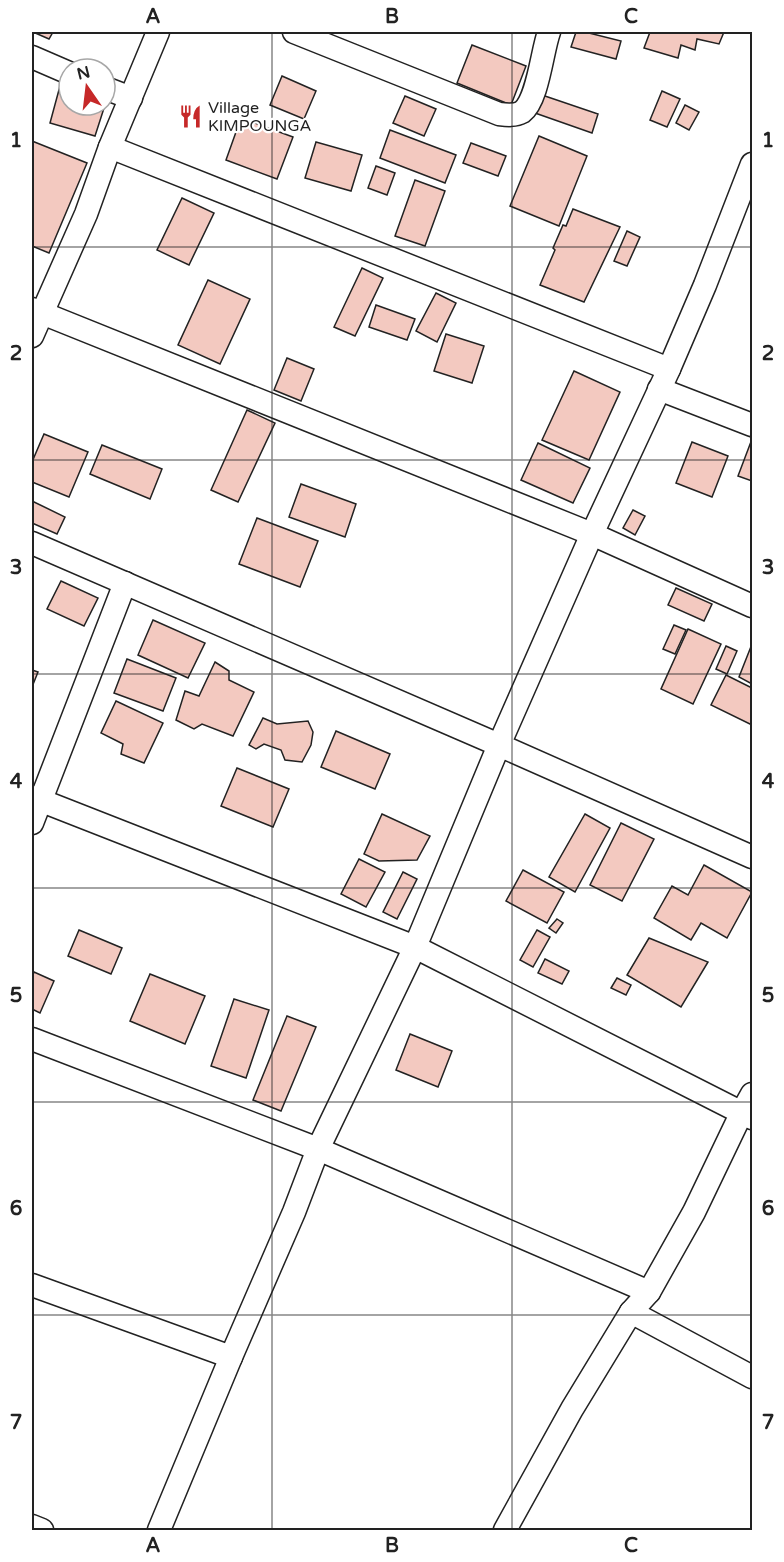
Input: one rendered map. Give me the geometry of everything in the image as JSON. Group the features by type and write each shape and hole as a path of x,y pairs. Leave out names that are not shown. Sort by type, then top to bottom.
{"street":[{"path":"32,336 36,311 86,214 110,147 158,32"},
{"path":"294,32 508,116 520,113 528,105 541,69 549,32"},
{"path":"32,57 57,68"},
{"path":"117,93 131,98"},
{"path":"110,147 669,369"},
{"path":"159,1530 294,1212 318,1149 415,947 499,745 592,534 669,369 750,176"},
{"path":"36,311 592,534 753,606"},
{"path":"659,389 753,424"},
{"path":"32,543 753,857"},
{"path":"32,823 36,799 124,583"},
{"path":"36,799 415,947 749,1108 649,1292 631,1312 572,1408 505,1530"},
{"path":"32,1039 318,1149 649,1292"},
{"path":"32,1285 231,1357"},
{"path":"631,1312 753,1377"},
{"path":"32,1526 42,1530"}],"building":[{"path":"33,32 53,32 49,39"},
{"path":"576,32 621,41 616,59 571,47"},
{"path":"650,32 724,32 719,44 697,39 695,50 681,45 678,58 644,48"},
{"path":"472,45 526,66 511,105 457,83"},
{"path":"282,76 316,91 304,119 270,105"},
{"path":"662,91 680,99 667,127 650,120"},
{"path":"542,95 598,114 592,133 535,113"},
{"path":"405,96 436,109 424,136 393,123"},
{"path":"57,97 57,117 101,117 95,136 50,123"},
{"path":"685,105 699,112 689,130 676,123"},
{"path":"241,118 293,137 277,179 226,160"},
{"path":"390,130 456,155 445,183 380,158"},
{"path":"539,136 587,156 559,226 510,206"},
{"path":"32,141 87,163 49,253 32,246"},
{"path":"316,142 362,155 351,191 305,178"},
{"path":"471,143 506,156 498,176 463,163"},
{"path":"376,166 395,173 387,195 368,188"},
{"path":"415,180 445,191 425,246 395,236"},
{"path":"182,198 214,213 189,265 157,250"},
{"path":"573,209 620,227 584,302 540,285 555,250 553,248"},
{"path":"627,231 640,237 627,266 614,261"},
{"path":"362,268 383,278 355,336 334,327"},
{"path":"208,280 250,299 220,364 178,345"},
{"path":"436,293 456,303 437,342 416,331"},
{"path":"376,305 415,319 407,340 369,327"},
{"path":"446,334 484,346 472,383 434,371"},
{"path":"287,358 314,369 301,401 274,390"},
{"path":"574,371 620,392 589,460 542,440"},
{"path":"247,410 275,423 238,502 211,490"},
{"path":"44,434 88,452 69,497 32,482 32,462"},
{"path":"752,439 752,481 738,476"},
{"path":"692,442 728,456 712,497 676,483"},
{"path":"538,443 590,468 573,503 521,480"},
{"path":"102,445 162,469 150,499 90,474"},
{"path":"301,484 356,504 345,537 289,517"},
{"path":"32,501 65,517 57,534 32,523"},
{"path":"633,510 645,516 635,535 623,528"},
{"path":"257,518 318,541 300,587 239,564"},
{"path":"61,581 98,598 84,626 47,609"},
{"path":"676,588 712,604 704,621 668,605"},
{"path":"153,620 205,643 188,678 138,655"},
{"path":"674,625 686,630 675,654 663,649"},
{"path":"688,629 721,644 693,704 661,689"},
{"path":"752,644 752,684 739,677"},
{"path":"726,646 737,651 727,674 716,669"},
{"path":"127,659 176,678 163,711 114,693"},
{"path":"215,662 229,671 229,680 254,692 233,736 202,724 194,729 176,720 185,691 199,696"},
{"path":"32,670 38,672 32,687"},
{"path":"726,675 752,688 752,725 711,705"},
{"path":"116,701 163,723 144,763 121,754 123,744 101,733"},
{"path":"263,718 277,724 308,721 313,732 311,745 302,762 285,760 281,750 264,744 256,749 249,745"},
{"path":"336,731 390,754 375,789 321,767"},
{"path":"237,768 289,789 273,827 221,806"},
{"path":"382,814 430,836 417,860 379,861 364,854"},
{"path":"585,814 610,828 575,892 549,877"},
{"path":"621,823 654,839 622,901 590,885"},
{"path":"359,859 385,872 366,907 341,894"},
{"path":"704,865 752,892 727,938 701,923 691,940 654,918 672,886 688,895"},
{"path":"523,870 564,892 547,923 506,901"},
{"path":"403,872 417,879 397,919 383,912"},
{"path":"557,919 563,923 556,933 549,928"},
{"path":"79,930 122,948 111,974 68,956"},
{"path":"537,930 550,937 533,967 520,960"},
{"path":"649,938 708,962 681,1007 627,975"},
{"path":"545,959 569,971 562,984 538,973"},
{"path":"34,972 54,981 40,1013 32,1009"},
{"path":"150,974 205,996 185,1044 130,1021"},
{"path":"617,978 631,985 626,995 611,988"},
{"path":"234,999 269,1010 246,1078 211,1066"},
{"path":"287,1016 316,1027 281,1111 253,1100"},
{"path":"410,1034 452,1051 438,1087 396,1070"}],"place":[{"name":"Village KIMPOUNGA","path":"190,116"}]}
